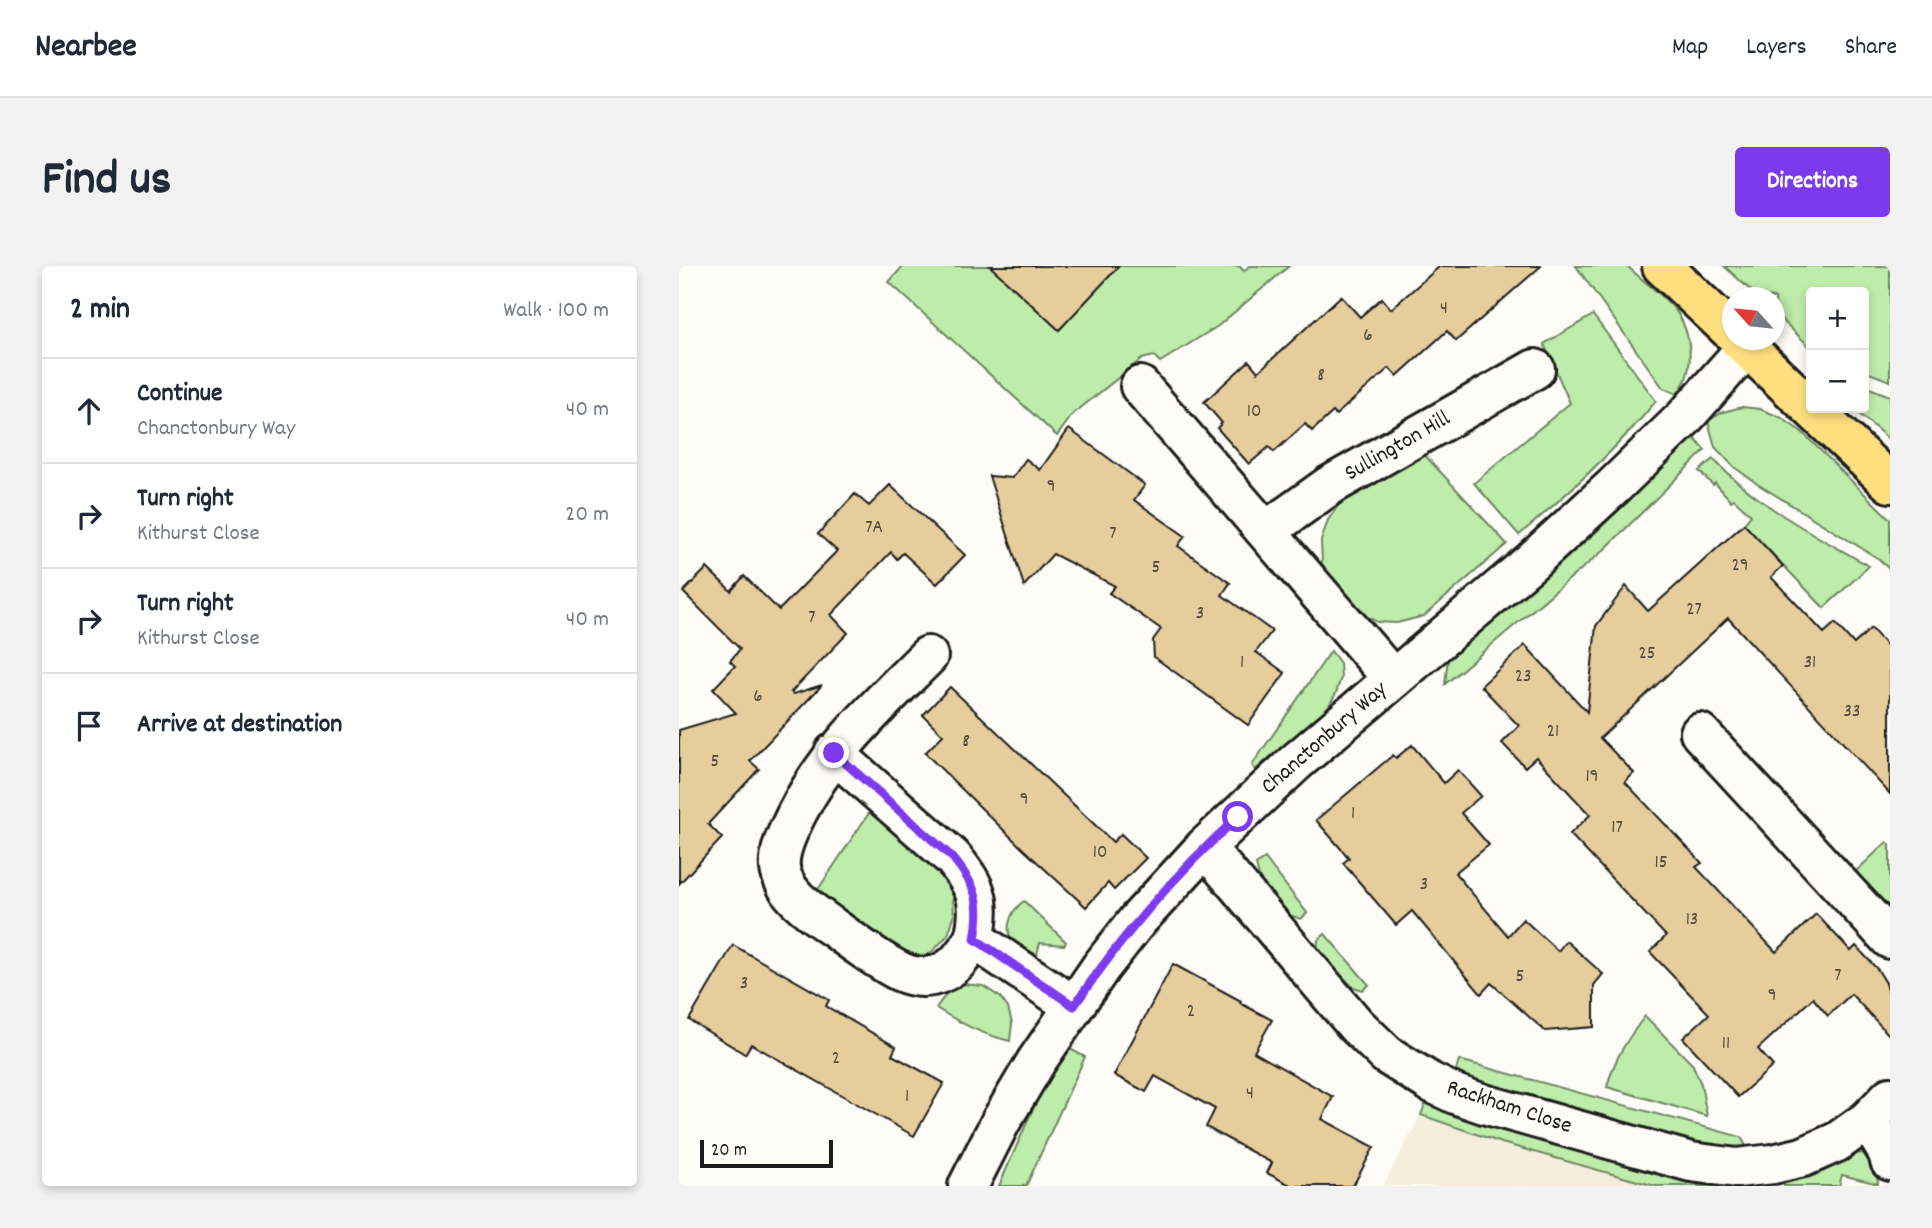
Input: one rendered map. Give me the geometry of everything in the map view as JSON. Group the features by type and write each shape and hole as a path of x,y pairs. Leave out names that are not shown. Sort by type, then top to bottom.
{"main road":[{"path":"1662,266 1722,324"},
{"path":"1750,350 1890,483"}],"street":[{"name":"Chanctonbury Way","path":"968,1186 1001,1121 1036,1062 1101,967 1137,921 1205,847 1296,762 1531,562 1613,487 1684,418 1732,350"},
{"name":"Sullington Hill","path":"1266,531 1329,486 1535,369"},
{"path":"1140,386 1393,679"},
{"path":"834,753 953,858 967,876 979,907 975,939 959,962 946,971 919,977 902,973 875,956 795,897 783,878 779,863 785,839 806,795 834,753 856,727 928,656"},
{"path":"1700,733 1890,939"},
{"name":"Rackham Close","path":"1205,847 1364,1032 1387,1055 1455,1094 1691,1162 1737,1168 1803,1157 1837,1142 1879,1108"},
{"path":"975,939 1074,1006"},
{"path":"1879,1108 1890,1161"}],"shaded area":[{"path":"1421,1115 1502,1143 1655,1186 1383,1186"}],"green space":[{"path":"903,266 1002,266 1006,281 1059,330 1119,266 1239,266 1244,271 1249,266 1289,266 1218,326 1160,362 1154,356 1142,359 1073,414 1057,436 889,282"},
{"path":"1576,266 1627,266 1672,306 1686,331 1690,351 1686,379 1677,394 1663,388"},
{"path":"1724,266 1890,266 1890,381 1869,373 1869,287 1806,287 1806,343 1785,323 1785,287 1747,287"},
{"path":"1593,315 1656,401 1591,471 1519,535 1474,483 1570,403 1544,344"},
{"path":"1869,388 1890,396 1890,440 1858,413 1869,413"},
{"path":"1742,407 1760,409 1780,417 1802,432 1890,519 1890,570 1879,559 1759,485 1734,467 1715,447 1708,421 1723,412"},
{"path":"1693,437 1705,450 1604,550 1445,684 1448,658 1593,535"},
{"path":"1422,452 1507,544 1424,616 1397,623 1377,622 1354,609 1331,582 1322,563 1321,541 1328,520 1340,503"},
{"path":"1713,459 1767,505 1869,566 1824,608 1744,524 1751,515 1734,499 1731,501 1715,483 1713,485 1699,471"},
{"path":"1331,651 1340,663 1341,678 1327,709 1255,770 1252,765"},
{"path":"871,810 946,878 953,897 954,916 948,935 923,957 900,949 817,891"},
{"path":"1887,842 1890,845 1890,912 1854,873"},
{"path":"1265,858 1307,913 1301,919 1289,915 1260,880 1256,865"},
{"path":"1024,901 1066,942 1064,945 1040,943 1037,954 1022,950 1014,944 1010,938 1009,925 1014,911"},
{"path":"1325,934 1369,985 1363,990 1353,987 1317,951 1318,940"},
{"path":"963,984 983,986 1000,997 1008,1008 1012,1023 1010,1041 972,1028 936,1008 947,993"},
{"path":"1645,1016 1693,1065 1701,1084 1707,1116 1607,1087 1622,1049"},
{"path":"1066,1049 1085,1057 1026,1186 999,1186 1039,1095"},
{"path":"1459,1060 1741,1137 1746,1146 1724,1148 1690,1142 1454,1077"},
{"path":"1426,1102 1497,1129 1722,1186 1655,1186 1502,1143 1421,1115"},
{"path":"1857,1153 1872,1159 1878,1184 1842,1175 1839,1186 1783,1184 1824,1171"}],"building":[{"path":"990,266 1119,266 1059,330"},
{"path":"1440,266 1541,266 1456,341 1447,331 1397,376 1389,368 1336,415 1333,412 1312,431 1305,424 1274,452 1269,447 1249,464 1217,428 1222,423 1204,402 1249,361 1258,372 1341,296 1360,317 1382,298 1391,309"},
{"path":"1069,429 1145,485 1134,500 1185,536 1178,546 1230,583 1222,595 1272,631 1256,652 1285,673 1248,725 1154,657 1153,640 1161,629 1109,593 1115,586 1053,554 1024,586 989,476 1012,478 1026,459 1040,470"},
{"path":"890,485 965,555 937,584 903,553 897,559 891,552 831,615 848,633 791,692 794,694 822,685 750,761 759,769 708,824 722,838 679,884 679,730 736,713 713,689 735,666 730,661 740,649 683,592 707,568 731,591 744,576 779,610 837,551 818,534 855,494 869,506"},
{"path":"1744,524 1783,566 1771,577 1824,633 1835,623 1854,644 1871,628 1890,649 1890,794 1728,618 1600,738 1634,773 1625,782 1702,863 1696,867 1776,952 1816,914 1851,951 1856,946 1886,983 1890,998 1890,1036 1851,994 1828,1016 1813,998 1758,1049 1773,1066 1738,1097 1683,1038 1709,1014 1650,952 1666,936 1570,834 1590,815 1536,757 1525,767 1502,743 1519,726 1481,686 1525,645 1587,712 1596,626 1626,586 1648,611"},
{"path":"950,687 1113,842 1121,834 1146,858 1114,890 1108,883 1086,907 925,753 943,735 923,715"},
{"path":"1412,745 1444,783 1458,770 1481,796 1461,813 1489,845 1455,873 1508,936 1523,919 1558,951 1566,941 1603,974 1594,985 1594,1027 1545,1031 1491,983 1481,994 1412,911 1396,925 1343,863 1349,858 1316,820 1393,755 1396,758"},
{"path":"733,945 829,1000 826,1006 896,1047 892,1055 944,1083 914,1136 751,1044 745,1054 689,1020"},
{"path":"1173,964 1272,1020 1254,1052 1333,1097 1322,1119 1374,1147 1353,1186 1292,1186 1267,1173 1272,1163 1206,1127 1215,1109 1155,1076 1146,1092 1114,1075"}],"route":[{"path":"834,753 953,858 967,876 979,907 975,939 1074,1006 1137,921 1205,847 1238,817"}]}
